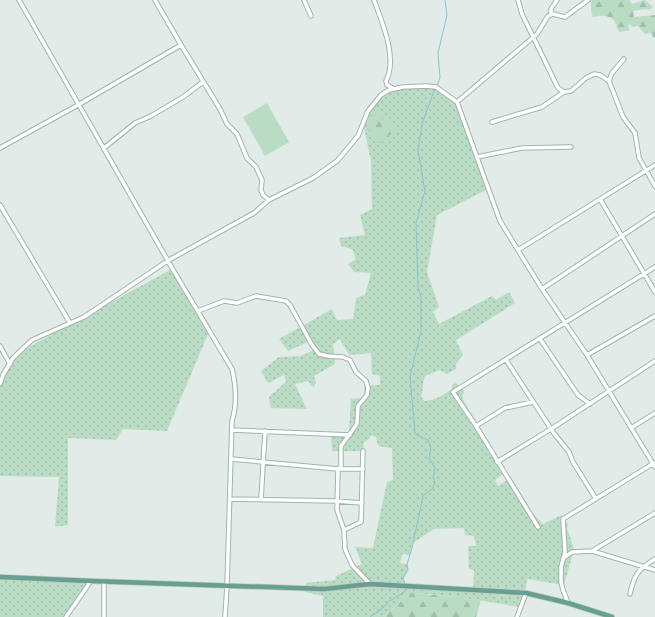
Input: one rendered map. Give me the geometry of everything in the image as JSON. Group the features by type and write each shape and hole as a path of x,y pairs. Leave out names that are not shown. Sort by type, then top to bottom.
{"main road":[{"path":"0,577 324,589 370,584 526,593 568,603 612,617"}],"street":[{"path":"19,0 78,105 232,369 234,379 235,410 232,421 225,617"},
{"path":"155,0 220,109 227,124 237,134 247,158 256,168 262,180 261,190 263,195 269,200"},
{"path":"304,0 311,16"},
{"path":"374,0 386,33 390,57 389,75 386,81 387,85 394,89"},
{"path":"518,0 522,14 558,88 564,92"},
{"path":"457,102 539,32 557,0"},
{"path":"550,14 565,17 588,0"},
{"path":"0,148 78,105 181,45"},
{"path":"609,81 612,73 624,59"},
{"path":"492,122 542,107 564,92 571,91 586,78 594,74 600,75 609,81 623,117 635,133 639,158 655,186"},
{"path":"104,148 134,123 151,116 183,97 203,82"},
{"path":"0,384 2,373 13,358 32,340 84,317 169,260 254,213 269,200 313,178 337,161 358,136 368,111 381,95 394,89 426,86 436,87 457,102 500,221 542,289 587,355 608,392 654,464 563,520 564,558 561,567 561,582 568,603"},
{"path":"477,157 522,148 571,146"},
{"path":"518,250 655,165"},
{"path":"600,199 655,292"},
{"path":"0,205 70,323"},
{"path":"542,289 655,214"},
{"path":"538,527 476,426 453,392 655,267"},
{"path":"198,311 224,301 237,303 256,296 286,301 290,305 312,346 319,354 343,357 350,360 356,372 366,381 368,388 367,395 358,406 357,424 341,446 341,466 338,468 336,501 337,510 344,530 345,549 347,554 352,565 370,584"},
{"path":"587,355 655,316"},
{"path":"540,339 578,395 590,404"},
{"path":"0,346 10,364"},
{"path":"506,360 551,429 569,452 573,462 596,499"},
{"path":"497,462 551,429 655,361"},
{"path":"476,426 505,408 533,402"},
{"path":"631,428 655,413"},
{"path":"232,430 350,434"},
{"path":"261,500 265,432"},
{"path":"344,530 361,522 363,451"},
{"path":"231,459 363,469"},
{"path":"230,499 336,501 362,503"},
{"path":"592,551 655,513"},
{"path":"564,558 572,552 592,551 655,570"},
{"path":"630,594 632,584 638,571 655,559"},
{"path":"66,617 91,581"},
{"path":"104,582 104,617"},
{"path":"517,617 526,593"}],"green space":[{"path":"592,0 629,0 632,4 645,0 653,7 649,10 645,9 633,11 634,17 655,15 655,38 651,33 645,34 638,26 633,27 629,24 628,26 630,30 620,32 612,18 603,16 593,17 591,11"},
{"path":"436,87 457,102 488,189 437,215 427,272 439,307 433,312 439,324 492,296 496,300 509,292 515,303 456,340 463,355 456,364 456,369 447,374 440,370 425,376 421,396 424,401 435,399 452,389 452,385 456,383 464,391 462,398 506,472 495,480 498,486 511,478 530,510 543,524 562,515 568,524 567,528 574,549 564,585 527,579 525,590 518,607 464,598 410,593 384,617 323,617 323,596 305,592 306,583 335,580 336,576 362,564 355,547 373,548 387,482 393,480 392,448 378,446 376,437 371,435 369,439 364,442 363,451 332,451 331,432 349,432 351,399 364,398 364,386 380,385 380,376 372,374 371,353 349,355 340,339 333,344 335,364 314,376 316,383 313,387 308,381 295,384 307,409 271,408 269,397 286,382 284,375 268,383 261,371 279,357 301,356 312,351 308,342 288,351 279,339 332,309 337,320 353,319 356,298 365,295 371,273 354,272 348,264 356,259 352,249 341,246 339,238 365,235 360,215 372,209 371,161 363,123 368,111 381,95 394,89","holes":["464,528 465,535 474,536 476,546 468,546 469,569 474,570 473,592 419,588 405,584 403,578 408,570 407,564 400,563 403,553 409,556 413,543 434,529"]},
{"path":"267,103 289,142 265,156 243,117"},
{"path":"374,110 384,113 382,119 390,118 391,122 394,123 395,131 390,132 389,138 386,142 376,142 372,138 368,123 371,112"},
{"path":"172,269 211,327 167,431 123,429 116,440 68,438 68,525 55,527 59,477 0,476 0,384 13,358 24,347 27,348"},
{"path":"0,577 91,581 66,617 0,617"},
{"path":"410,593 481,600 476,617 384,617"}],"waterway":[{"path":"437,85 440,78 438,53 447,15 445,0"},
{"path":"405,584 403,578 408,570 407,564 412,548 423,496 433,488 435,482 433,477 435,468 429,458 431,447 428,440 417,435 415,432 410,377 421,331 421,297 418,286 416,223 425,191 418,150 422,124 435,88"},
{"path":"370,617 406,589"}]}
